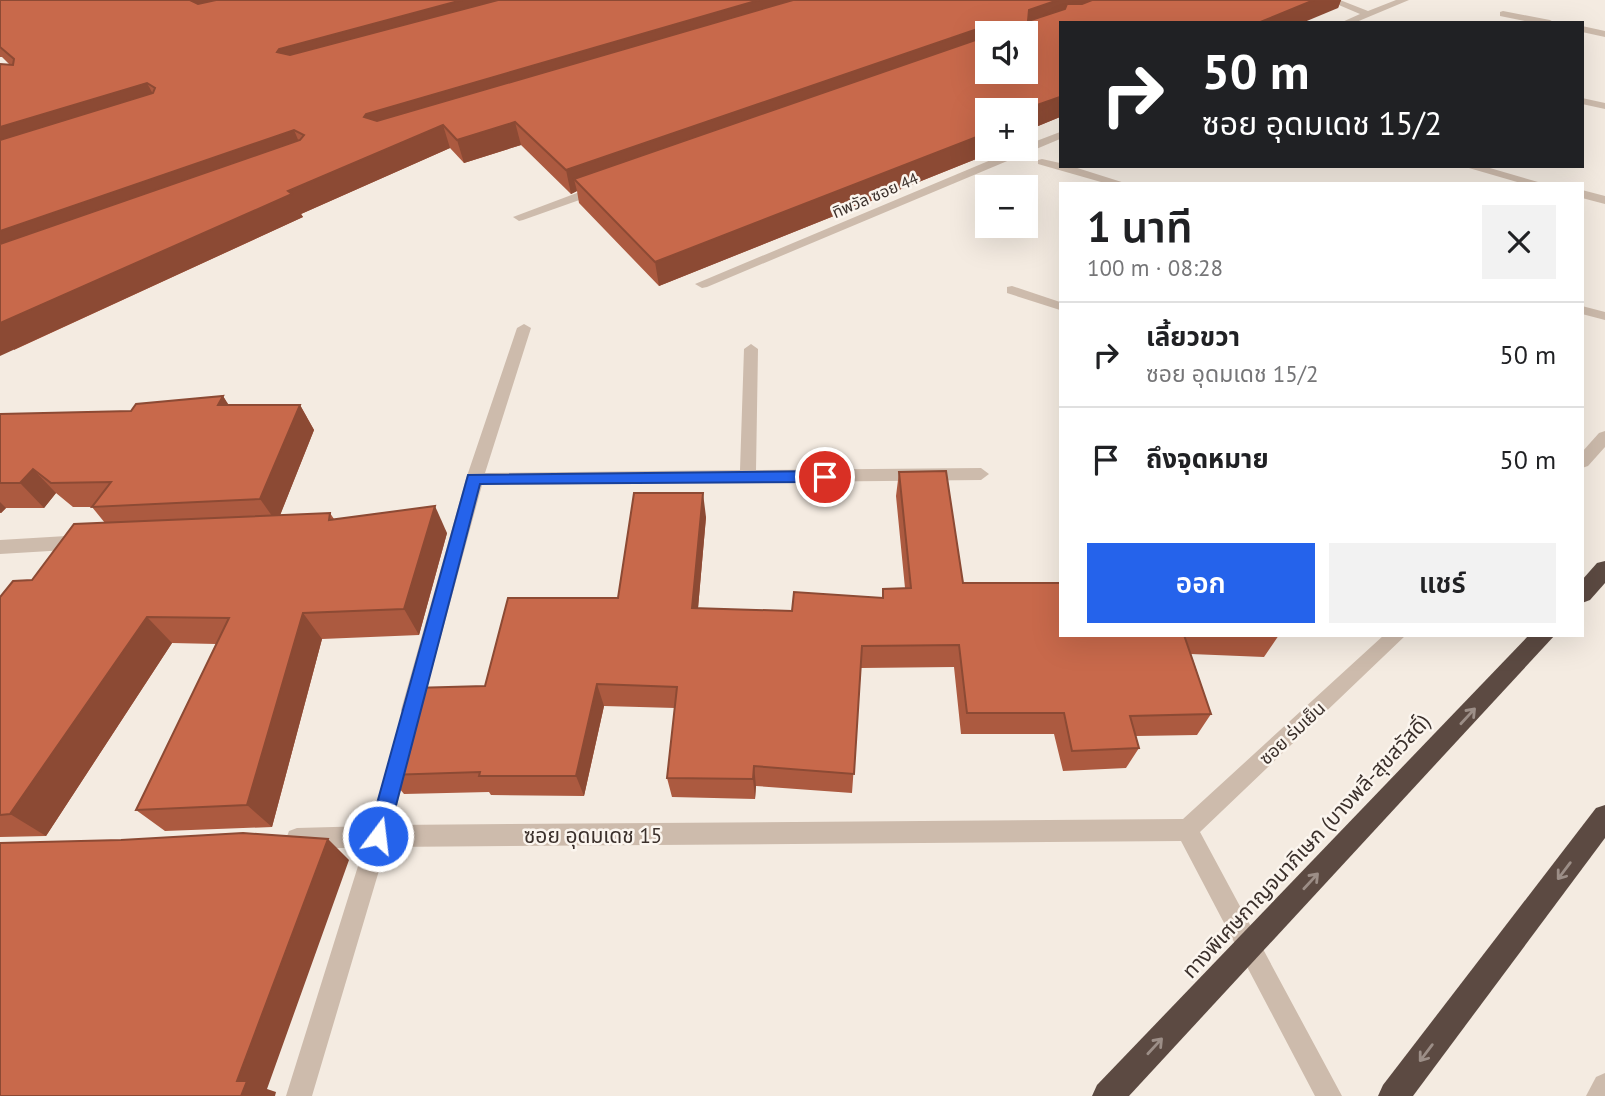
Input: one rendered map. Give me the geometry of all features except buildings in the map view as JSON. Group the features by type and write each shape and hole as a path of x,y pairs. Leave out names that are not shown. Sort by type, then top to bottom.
{"highway":[{"path":"1584,592 1605,569"},
{"name":"ทางพิเศษกาญจนาภิเษก (บางพลี-สุขสวัสดิ์)","path":"1108,1096 1542,637"},
{"path":"1394,1096 1605,817"}],"street":[{"path":"1332,0 1368,14"},
{"path":"1350,21 1404,0"},
{"path":"1503,14 1540,21"},
{"path":"1584,29 1605,34"},
{"path":"1584,101 1605,106"},
{"name":"ทิพวัล ซอย 44","path":"702,284 1059,135"},
{"path":"1042,162 1059,167"},
{"path":"1064,168 1115,182"},
{"path":"1476,168 1531,182"},
{"path":"519,217 610,185"},
{"path":"1584,195 1605,200"},
{"path":"1012,290 1059,306"},
{"path":"1584,311 1605,316"},
{"path":"299,1096 378,836 454,523 474,479 524,328"},
{"path":"748,478 751,349"},
{"path":"1584,460 1605,438"},
{"path":"474,479 981,474"},
{"path":"0,547 98,542"},
{"name":"ซอย ร่มเย็น","path":"1187,831 1395,637"},
{"path":"1187,831 1329,1096"},
{"name":"ซอย อุดมเดช 15","path":"270,841 378,836 1187,831"},
{"path":"1599,1096 1605,1086"}],"route":[{"path":"378,836 474,479 825,477"}]}
